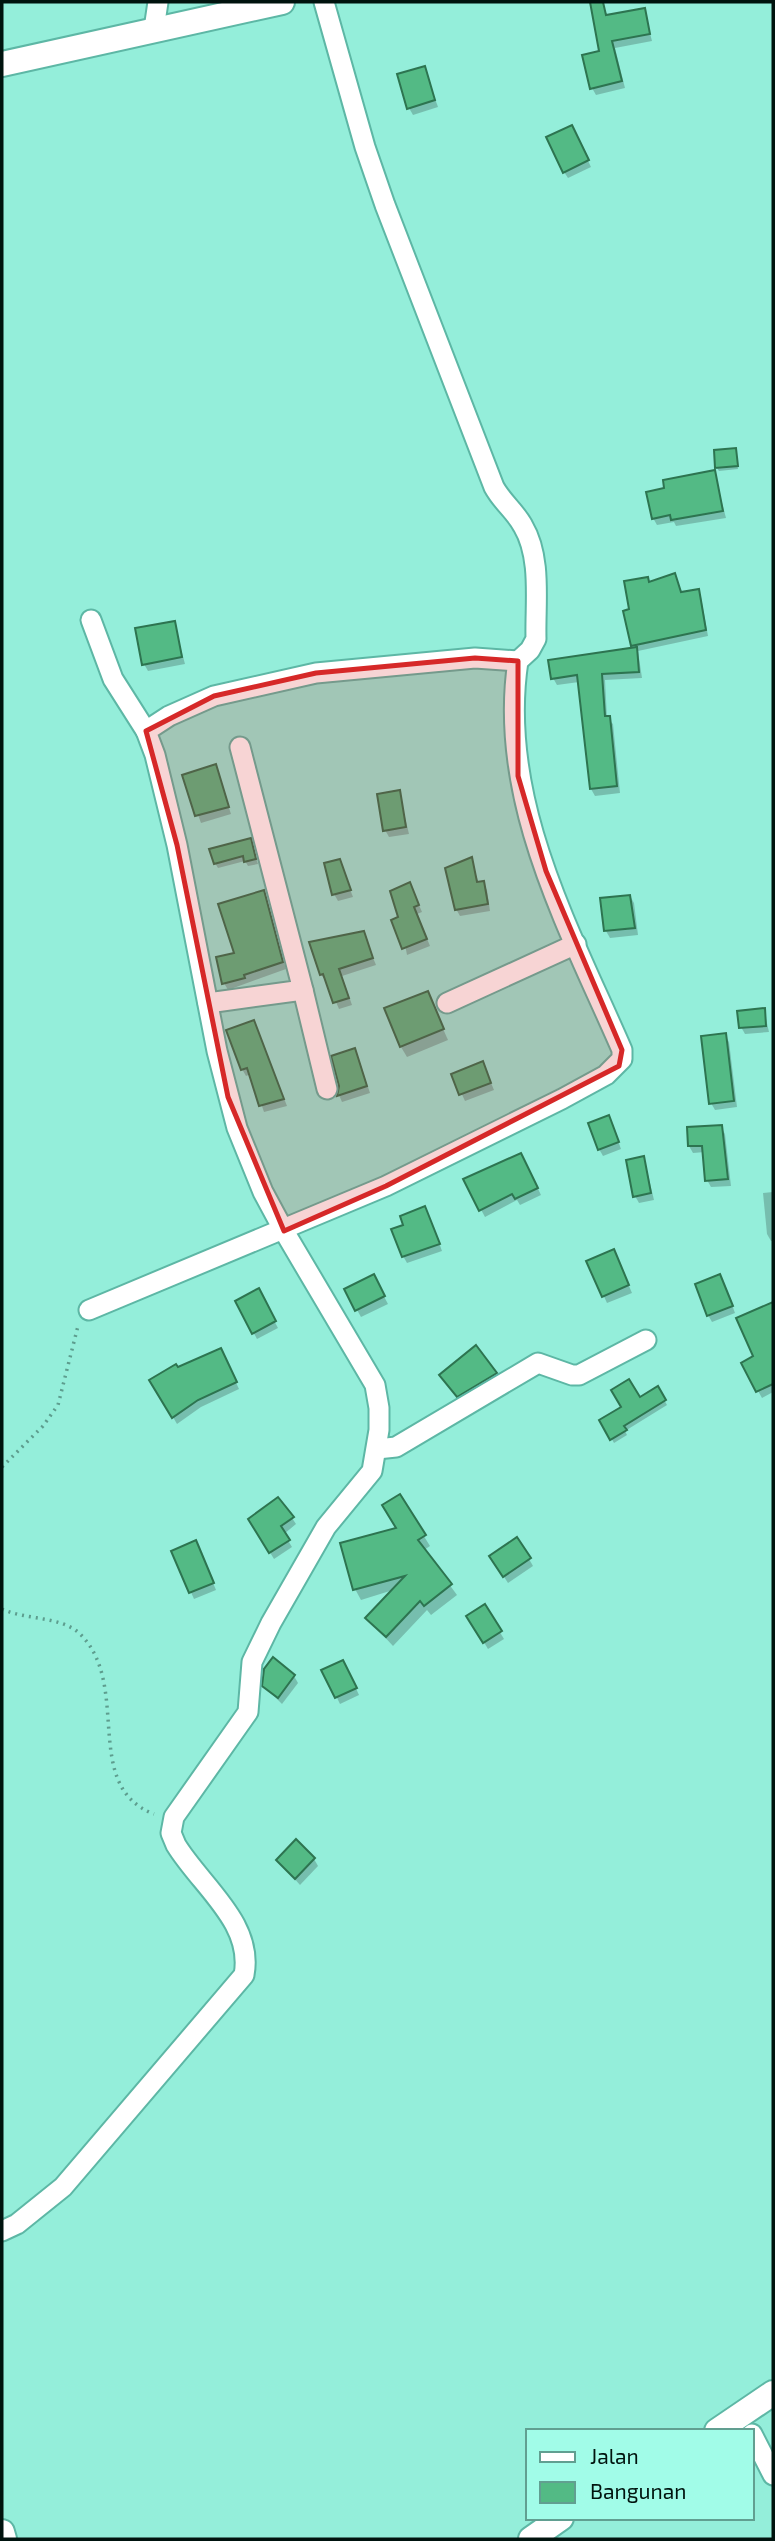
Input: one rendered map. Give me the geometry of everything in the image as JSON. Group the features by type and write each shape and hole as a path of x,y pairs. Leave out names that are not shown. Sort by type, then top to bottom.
{"street":[{"path":"154,29 158,2"},
{"path":"2,64 282,2"},
{"path":"89,1310 284,1231 399,1180 562,1099 619,1066 622,1050 537,847 519,776 514,704 518,661 530,650 536,639 534,556 531,541 514,511 502,502 494,487 412,280 365,147 324,2"},
{"path":"2,2231 34,2211 71,2177 244,1975 248,1957 244,1941 236,1924 176,1845 172,1833 174,1817 248,1712 252,1662 271,1623 326,1527 372,1471 377,1449 379,1408 375,1385 263,1192 237,1128 216,1051 177,845 155,755 146,731 113,679 91,620"},
{"path":"146,731 169,716 214,696 316,673 475,658 518,661"},
{"path":"240,747 327,1089"},
{"path":"447,1003 576,944"},
{"path":"208,1003 303,990"},
{"path":"377,1449 396,1447 538,1363 572,1375 579,1374 646,1340"},
{"path":"748,2427 773,2393"},
{"path":"754,2439 773,2475"},
{"path":"531,2539 558,2520"},
{"path":"2,2532 4,2539"}],"path":[{"path":"2,1467 43,1426 58,1405 77,1326 89,1310"},
{"path":"2,1609 65,1625 78,1632 88,1644 107,1682 110,1748 116,1776 134,1802 150,1812 174,1817"}],"highlighted area":[{"path":"475,658 518,661 518,776 546,871 622,1050 619,1066 386,1186 284,1231 228,1097 177,845 146,731 214,696 316,673"}],"building":[{"path":"590,2 603,2 606,15 645,8 650,34 612,41 622,81 590,89 582,55 599,51"},
{"path":"425,66 435,100 407,109 397,74"},
{"path":"572,125 589,160 563,173 546,137"},
{"path":"736,448 738,466 715,468 714,450"},
{"path":"715,470 723,511 671,520 670,515 652,519 646,492 664,488 663,480"},
{"path":"675,573 681,592 699,589 706,630 631,646 623,611 629,609 624,581 648,577 649,582"},
{"path":"175,621 182,657 142,665 135,628"},
{"path":"637,647 639,672 602,674 605,716 610,716 617,786 590,789 577,675 551,679 548,660"},
{"path":"216,764 229,807 195,816 182,775"},
{"path":"400,790 406,827 383,831 377,794"},
{"path":"251,838 256,859 244,862 243,856 214,864 209,849"},
{"path":"472,857 477,882 484,881 488,904 455,910 445,868"},
{"path":"340,859 351,890 332,895 324,863"},
{"path":"410,882 419,905 414,907 427,939 402,949 391,920 398,917 390,891"},
{"path":"264,890 283,962 244,975 245,978 222,984 216,957 234,953 218,904"},
{"path":"630,895 635,928 604,931 600,898"},
{"path":"364,931 373,958 339,969 349,998 333,1003 309,942"},
{"path":"428,991 444,1029 400,1047 384,1008"},
{"path":"765,1008 766,1026 739,1028 737,1011"},
{"path":"254,1020 284,1099 259,1106 247,1068 241,1070 226,1030"},
{"path":"726,1033 734,1101 709,1104 701,1036"},
{"path":"355,1048 367,1086 337,1096 339,1086 331,1056"},
{"path":"483,1061 491,1083 459,1095 451,1074"},
{"path":"609,1115 619,1142 598,1150 588,1123"},
{"path":"722,1125 728,1179 705,1181 702,1146 688,1146 687,1127"},
{"path":"521,1153 538,1188 515,1199 512,1194 479,1211 463,1179"},
{"path":"644,1156 651,1193 633,1197 626,1160"},
{"path":"425,1206 440,1244 402,1257 391,1229 403,1225 400,1216"},
{"path":"614,1249 629,1285 602,1297 586,1261"},
{"path":"374,1274 385,1296 355,1311 344,1289"},
{"path":"720,1274 733,1306 707,1316 695,1284"},
{"path":"259,1288 276,1321 252,1334 235,1301"},
{"path":"773,1302 773,1384 756,1392 741,1363 753,1356 736,1318"},
{"path":"476,1345 497,1373 457,1397 439,1375"},
{"path":"221,1348 237,1382 198,1400 172,1418 149,1380 176,1364 178,1367"},
{"path":"629,1379 640,1397 658,1386 666,1400 624,1426 627,1430 610,1440 599,1420 621,1407 611,1390"},
{"path":"400,1494 426,1535 418,1540 452,1584 424,1606 420,1601 386,1637 365,1618 405,1576 353,1590 340,1543 396,1528 382,1505"},
{"path":"278,1497 294,1517 281,1526 290,1540 269,1553 248,1519"},
{"path":"517,1537 531,1558 503,1577 489,1556"},
{"path":"196,1540 214,1583 189,1593 171,1551"},
{"path":"485,1604 502,1631 483,1643 466,1616"},
{"path":"273,1657 295,1675 278,1698 262,1686 264,1669"},
{"path":"343,1660 357,1688 335,1698 321,1670"},
{"path":"296,1839 315,1858 295,1879 276,1860"}]}
